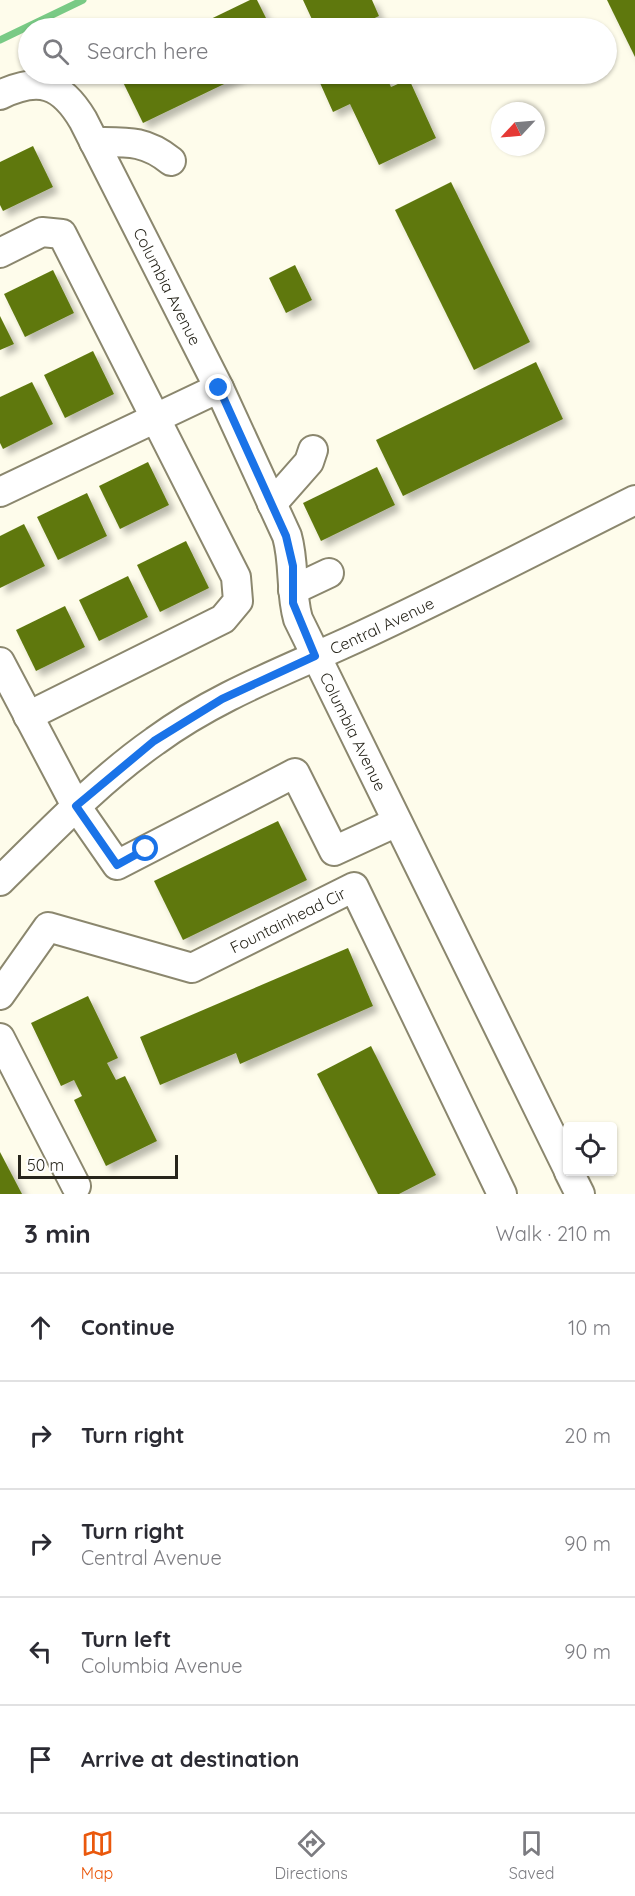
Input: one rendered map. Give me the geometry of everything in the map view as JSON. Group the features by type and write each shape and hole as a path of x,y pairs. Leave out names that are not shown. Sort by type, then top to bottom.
{"street":[{"name":"Columbia Avenue","path":"0,95 16,87 39,84"},
{"name":"Columbia Avenue","path":"58,84 71,100 94,142 219,388 292,553 297,619 563,1160"},
{"path":"94,142 138,142 156,149 171,161"},
{"path":"0,253 42,232 63,234 236,577 238,601 223,619 28,716"},
{"path":"0,492 154,416 219,388"},
{"path":"272,504 309,462 313,450"},
{"name":"Central Avenue","path":"0,881 76,806 154,741 222,699 635,500"},
{"path":"293,590 329,573"},
{"path":"0,662 76,806 117,865 295,773 334,851 397,822"},
{"name":"Fountainhead Cir","path":"0,995 48,927 192,968 354,887 502,1194"},
{"path":"0,1038 76,1186"},
{"name":"Columbia Avenue","path":"571,1176 580,1194"}],"building":[{"path":"250,0 257,0 266,18 213,18"},
{"path":"303,0 372,0 379,16 375,18 311,18"},
{"path":"607,0 635,0 635,57 617,18"},
{"path":"124,84 224,84 143,123"},
{"path":"320,84 390,84 391,87 398,84 411,84 436,138 379,165 350,104 333,112"},
{"path":"33,146 53,187 3,211 0,205 0,162"},
{"path":"451,182 530,342 474,370 395,210"},
{"path":"295,265 312,300 286,313 269,278"},
{"path":"53,270 74,313 25,337 4,294"},
{"path":"0,316 14,344 0,350"},
{"path":"93,351 114,394 65,418 44,375"},
{"path":"536,362 563,419 403,496 376,440"},
{"path":"32,382 53,424 3,449 0,443 0,397"},
{"path":"148,462 169,505 120,529 99,486"},
{"path":"377,467 395,505 321,541 303,503"},
{"path":"87,493 107,536 58,560 37,517"},
{"path":"24,524 45,566 0,588 0,536"},
{"path":"186,541 209,588 160,612 137,565"},
{"path":"128,576 148,617 99,641 79,600"},
{"path":"65,606 85,647 36,671 16,630"},
{"path":"278,821 307,880 183,940 154,881"},
{"path":"348,948 373,1006 240,1064 236,1053 160,1085 140,1037"},
{"path":"88,996 118,1058 107,1063 116,1080 125,1076 157,1141 106,1166 74,1100 82,1096 74,1080 61,1086 31,1023"},
{"path":"371,1046 436,1175 399,1194 378,1194 317,1074"},
{"path":"0,1152 22,1194 0,1194"}],"waterway":[{"path":"46,18 83,0"},
{"path":"0,40 18,31"}],"route":[{"path":"146,849 117,865 76,806 154,741 222,699 273,673 315,656 297,619 293,603 292,553 286,536 219,388"}]}
